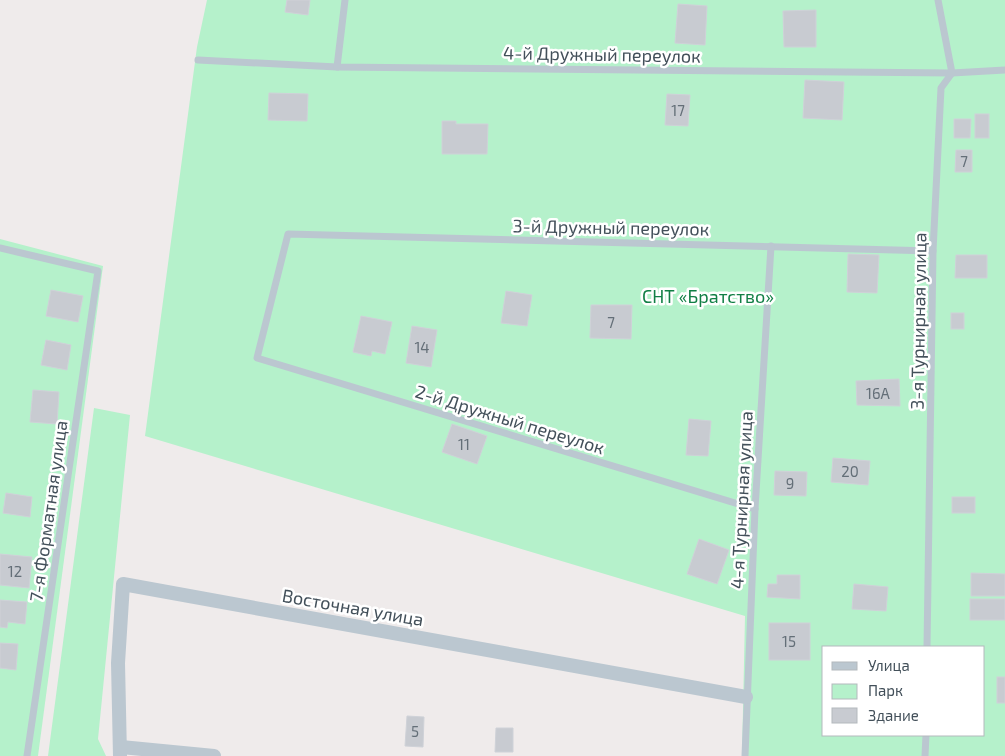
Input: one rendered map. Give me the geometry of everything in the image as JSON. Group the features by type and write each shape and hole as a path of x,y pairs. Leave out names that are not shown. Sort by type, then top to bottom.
{"street":[{"name":"Восточная улица","path":"120,751 118,663 123,584 746,698"},
{"path":"120,751 214,756"}],"lane":[{"path":"337,67 345,0"},
{"path":"938,0 952,73"},
{"name":"4-й Дружный переулок","path":"198,60 337,67 952,73 1005,70"},
{"name":"3-я Турнирная улица","path":"927,646 933,251 941,88 952,73"},
{"name":"3-й Дружный переулок","path":"257,358 288,234 933,251"},
{"name":"4-я Турнирная улица","path":"745,756 755,509 771,246"},
{"name":"7-я Форматная улица","path":"0,248 98,271 27,756"},
{"name":"2-й Дружный переулок","path":"257,358 755,509"},
{"path":"925,756 926,736"}],"green space":[{"name":"СНТ «Братство»","path":"207,0 1005,0 1005,756 742,756 745,616 145,436 197,47"},
{"path":"0,239 103,266 38,756 0,756"},
{"path":"94,408 130,415 98,739 106,756 48,756"}],"building":[{"path":"287,0 310,0 308,15 285,12"},
{"path":"678,4 707,6 705,45 675,43"},
{"path":"816,10 816,47 784,47 783,11"},
{"path":"805,80 844,82 842,120 803,118"},
{"path":"269,93 308,94 307,121 268,120"},
{"path":"667,94 690,95 688,126 665,125"},
{"path":"975,114 989,114 989,138 975,138"},
{"path":"954,119 971,119 970,138 954,138"},
{"path":"442,121 456,121 456,124 488,124 487,154 442,154"},
{"path":"956,150 972,150 972,172 955,172"},
{"path":"848,254 879,255 877,293 847,292"},
{"path":"956,255 987,255 987,278 955,278"},
{"path":"51,290 83,296 78,322 46,316"},
{"path":"506,291 532,295 527,326 501,323"},
{"path":"591,305 632,305 631,339 590,338"},
{"path":"951,313 964,313 964,329 951,329"},
{"path":"361,316 392,322 385,354 372,351 371,356 353,352"},
{"path":"412,326 437,330 431,367 406,363"},
{"path":"46,340 71,345 67,370 41,365"},
{"path":"899,379 900,406 857,405 856,381"},
{"path":"33,390 59,392 57,424 30,422"},
{"path":"689,419 711,421 708,456 686,455"},
{"path":"452,424 487,436 477,464 442,452"},
{"path":"833,458 870,461 868,485 831,482"},
{"path":"775,471 807,472 806,496 774,495"},
{"path":"6,493 32,497 30,517 3,513"},
{"path":"952,497 975,497 975,513 952,513"},
{"path":"699,539 729,550 717,584 687,574"},
{"path":"0,554 32,557 29,588 0,585"},
{"path":"971,573 1005,574 1005,596 971,596"},
{"path":"777,575 800,575 800,599 767,597 768,584 777,584"},
{"path":"854,584 888,587 886,611 852,609"},
{"path":"970,599 1005,599 1005,620 970,620"},
{"path":"0,600 27,602 25,624 8,622 7,628 0,627"},
{"path":"769,623 810,623 810,660 769,660"},
{"path":"0,643 18,644 16,670 0,668"},
{"path":"997,677 1005,677 1005,703 997,703"},
{"path":"407,716 424,717 423,747 405,746"},
{"path":"496,728 513,728 513,752 495,752"}]}
